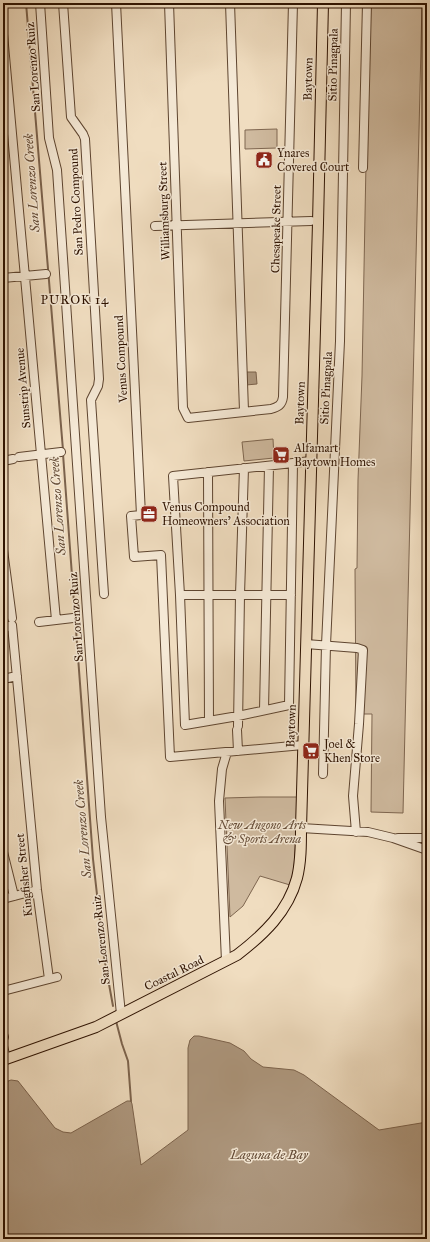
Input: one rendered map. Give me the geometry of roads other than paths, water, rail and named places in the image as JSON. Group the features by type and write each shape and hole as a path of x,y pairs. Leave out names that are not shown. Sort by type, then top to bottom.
{"main road":[{"name":"Baytown","path":"300,851 312,461 323,3"},
{"name":"Coastal Road","path":"5,1059 96,1027 226,962 256,940 272,924 286,905 297,878 300,851"}],"street":[{"name":"San Lorenzo Ruiz","path":"40,3 49,138 57,178 101,817 121,1014"},
{"name":"San Pedro Compound","path":"63,3 71,117 85,139 99,379 98,386 91,400 104,594"},
{"name":"Venus Compound","path":"116,3 141,515 130,516 134,557 161,555 170,757 227,752"},
{"name":"Williamsburg Street","path":"169,3 183,408 188,418 244,411"},
{"path":"230,3 239,223 244,411"},
{"name":"Chesapeake Street","path":"244,411 271,409 280,406 284,397 294,3"},
{"name":"Sitio Pinagpala","path":"323,774 326,645 340,341 346,3"},
{"path":"363,168 367,3"},
{"name":"Sunstrip Avenue","path":"3,34 4,66 25,276 56,620"},
{"path":"155,226 311,221"},
{"path":"3,278 46,274"},
{"path":"3,461 61,452"},
{"path":"293,463 289,705 185,725 174,476 270,466 293,463 312,461"},
{"path":"264,710 270,466"},
{"path":"238,751 240,595 244,468"},
{"path":"208,472 209,721"},
{"name":"Kingfisher Street","path":"3,550 12,622 37,890 53,978 3,991"},
{"path":"180,595 291,595"},
{"path":"39,622 73,618"},
{"path":"3,628 12,622"},
{"path":"306,644 358,648 363,650 361,700 353,796 356,832"},
{"path":"3,679 17,676"},
{"path":"226,962 219,801 222,769 227,752 303,745"},
{"path":"301,828 368,832 393,838 427,850"},
{"path":"393,838 426,836"},
{"path":"3,852 14,896"},
{"path":"3,899 37,890"},
{"path":"3,1034 3,1039"},
{"path":"3,1046 5,1059"}],"water":[{"path":"245,372 256,372 257,384 246,385"},
{"name":"Laguna de Bay","path":"194,1036 230,1043 244,1051 251,1059 263,1067 294,1070 304,1075 379,1130 427,1122 427,1239 3,1239 3,1083 11,1080 18,1081 55,1128 63,1132 71,1133 127,1101 131,1101 141,1165 188,1130 188,1048 190,1040"}],"waterway":[{"name":"San Lorenzo Creek","path":"26,3 63,450"},
{"name":"San Lorenzo Creek","path":"63,454 93,859 104,957 113,1006"},
{"name":"San Lorenzo Creek","path":"116,1021 128,1061 131,1101"}],"place":[{"name":"Ynares Covered Court","path":"264,160"},
{"name":"Alfamart Baytown Homes","path":"281,455"},
{"name":"Venus Compound Homeowners' Association","path":"149,514"},
{"name":"Joel & Khen Store","path":"311,751"}],"district":[{"name":"PUROK 14","path":"75,299"}],"park label":[{"name":"New Angono Arts & Sports Arena","path":"262,832"}]}
